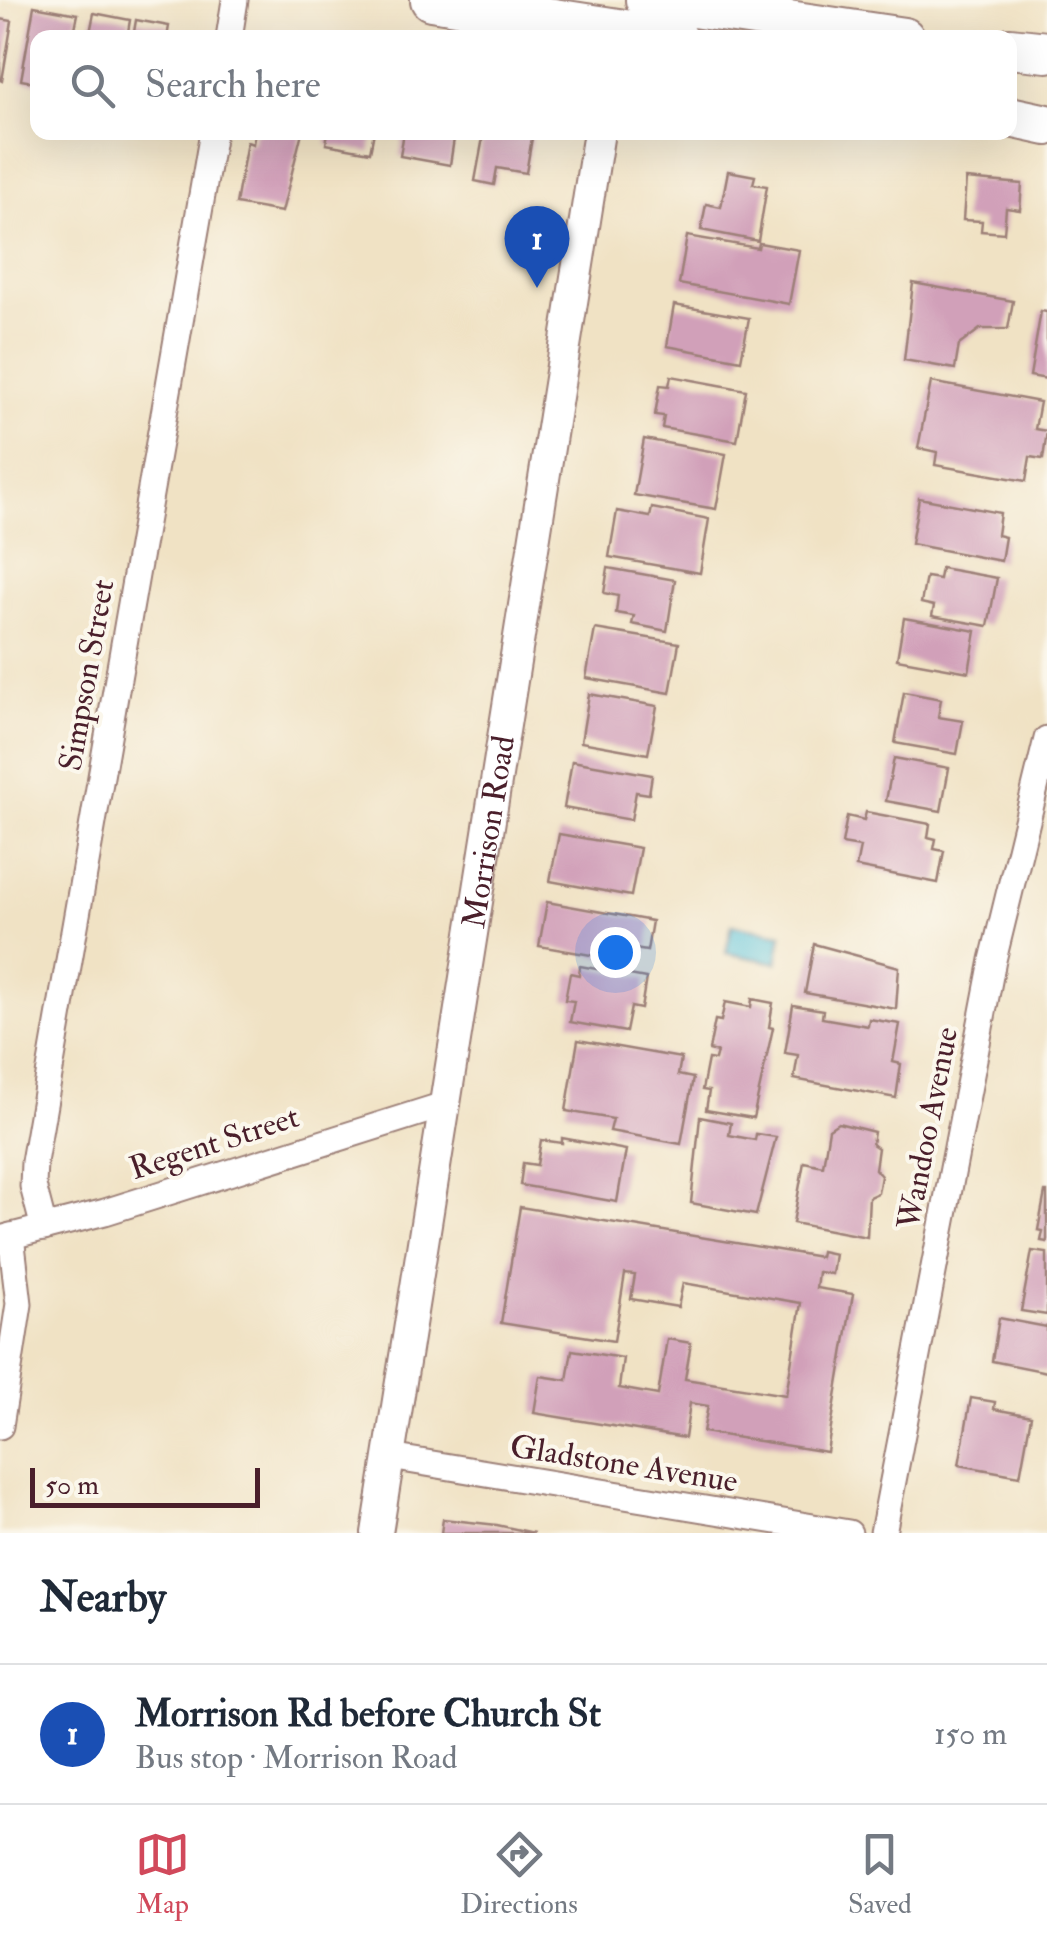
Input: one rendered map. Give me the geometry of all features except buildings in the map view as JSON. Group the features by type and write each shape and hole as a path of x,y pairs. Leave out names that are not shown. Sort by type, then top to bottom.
{"highway":[{"path":"431,0 617,22 646,30"},
{"path":"646,0 849,30"},
{"path":"1017,49 1047,52"},
{"path":"1017,92 1047,97"},
{"path":"1017,118 1047,124"}],"street":[{"path":"230,30 235,0"},
{"name":"Simpson Street","path":"44,1228 33,1186 34,1162 212,140"},
{"name":"Morrison Road","path":"377,1533 599,140"},
{"name":"Wandoo Avenue","path":"883,1533 993,960 1047,738"},
{"name":"Regent Street","path":"6,1237 447,1104"},
{"path":"0,1426 19,1304 6,1237"},
{"name":"Gladstone Avenue","path":"390,1457 849,1533"}],"water":[{"path":"732,925 782,934 777,963 726,953"}],"place":[{"name":"Morrison Rd before Church St","path":"537,288"}]}
